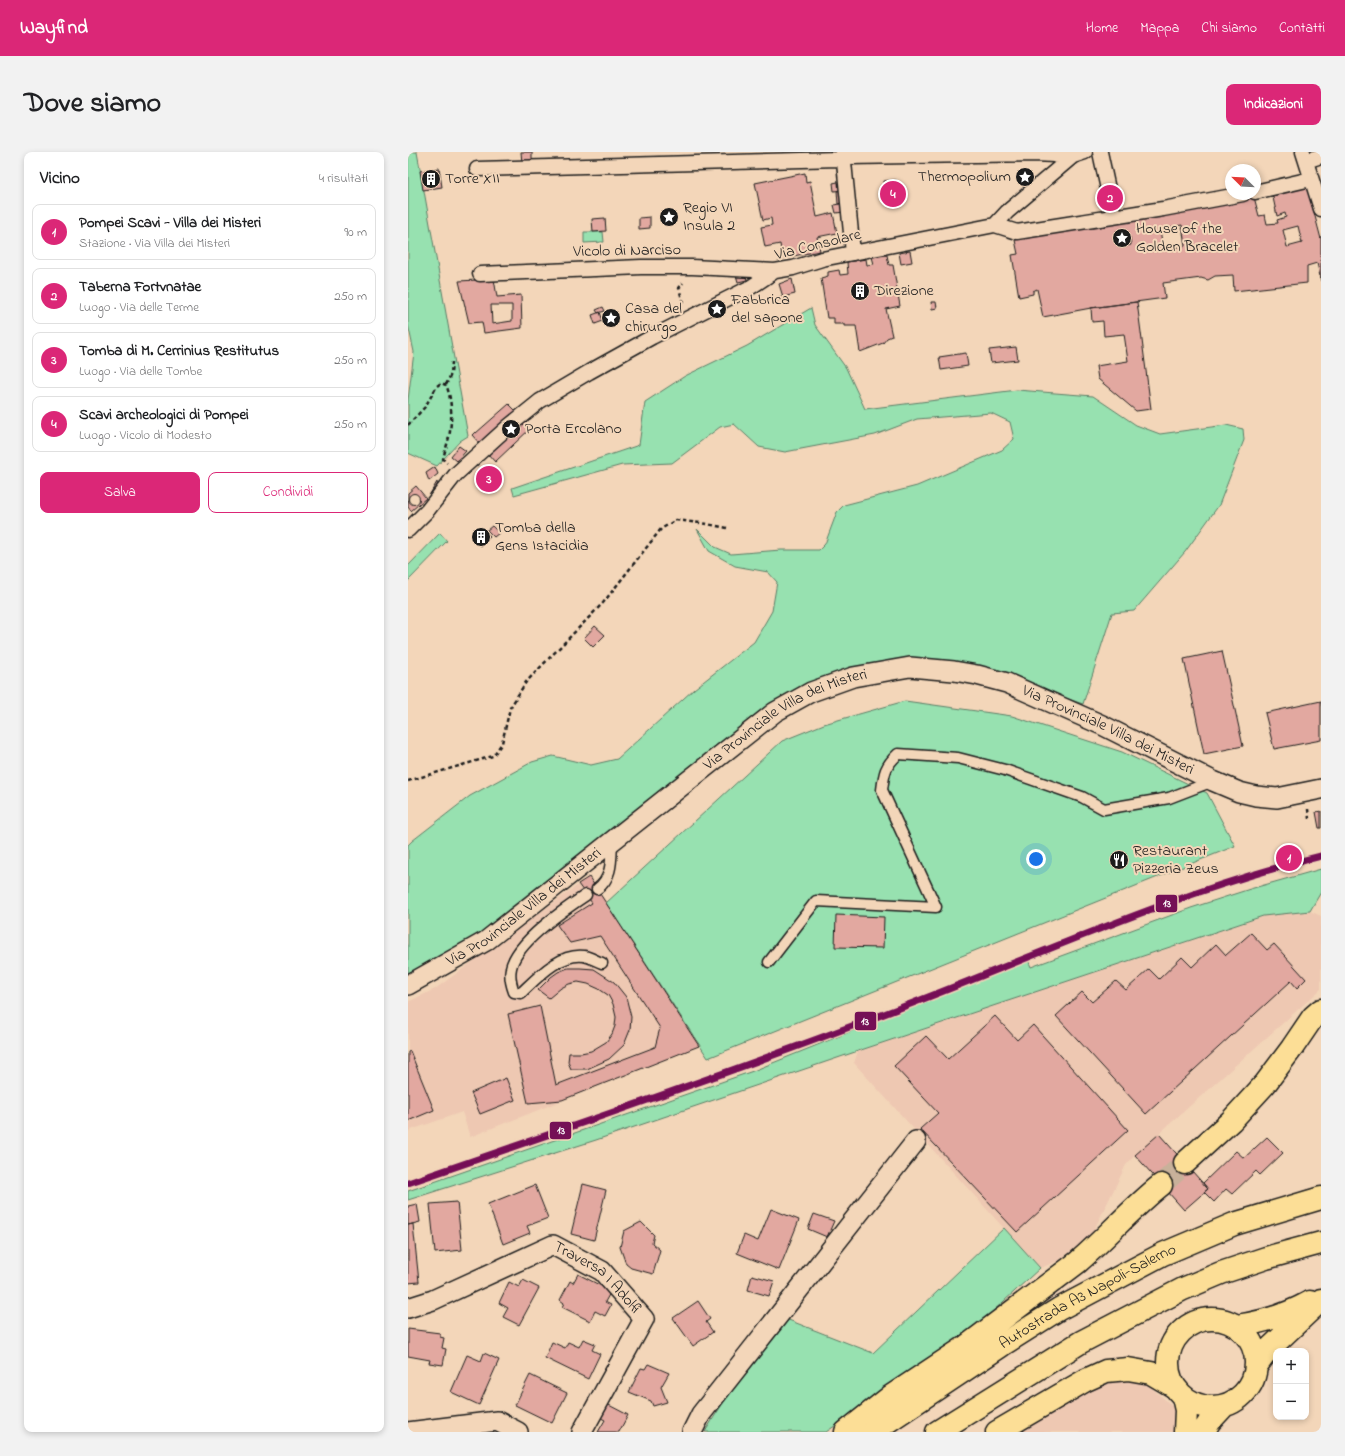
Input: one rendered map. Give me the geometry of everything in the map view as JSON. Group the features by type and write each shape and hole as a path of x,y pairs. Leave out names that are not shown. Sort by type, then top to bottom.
{"main road":[{"path":"1185,1163 1231,1121 1265,1084 1313,1018 1321,1010"},
{"path":"846,1432 890,1397 964,1348 1078,1262 1134,1208 1161,1185"},
{"name":"Autostrada A3 Napoli-Salerno","path":"872,1432 1002,1345 1053,1313 1163,1254 1234,1224 1305,1201 1321,1198"},
{"path":"937,1432 1081,1342 1183,1289 1221,1273 1273,1256 1321,1243"},
{"path":"1237,1326 1274,1319 1301,1307 1321,1295"},
{"path":"1257,1365 1268,1350 1321,1300"},
{"path":"997,1432 1086,1380 1106,1371 1128,1369 1151,1373 1178,1392 1195,1405 1209,1408 1223,1407 1236,1401 1247,1392 1254,1379 1257,1365 1255,1351 1248,1337 1237,1326 1223,1320 1208,1319 1193,1323 1181,1331 1172,1344 1168,1359 1168,1373 1178,1392 1186,1410 1185,1432"},
{"path":"1203,1432 1210,1421 1223,1407"}],"street":[{"path":"1100,152 1114,216"},
{"path":"1079,154 1007,212 995,225 1017,232 1225,197"},
{"path":"477,169 752,162 843,155 1079,154"},
{"path":"843,155 853,253"},
{"path":"1321,156 1304,156 1321,209"},
{"path":"1261,191 1311,179"},
{"name":"Via Consolare","path":"408,530 427,511 456,474 540,401 589,372 687,319 745,290 775,271 853,253 995,225"},
{"name":"Vicolo di Narciso","path":"480,274 553,270 692,267 775,271"},
{"name":"Via Provinciale Villa dei Misteri","path":"408,985 486,941 775,712 810,692 853,677 910,667 954,671 977,675 1007,683 1102,725 1213,781 1239,792 1256,796 1278,798 1321,789"},
{"path":"692,1432 701,1414 916,1141"},
{"name":"Traversa I Adolfi","path":"408,1308 433,1300 553,1245 602,1271 644,1320 582,1432"},
{"path":"408,1432 497,1421 518,1432"}],"lane":[{"path":"769,962 816,901 936,907 882,790 884,773 889,763 898,754 958,758 998,769 1082,797 1104,809 1169,798 1213,781"},
{"path":"597,889 603,885 609,875 612,841"},
{"path":"586,895 536,933 518,953 511,966 510,982 514,992 521,993 552,964 572,957 584,956 602,963"}],"path":[{"path":"687,319 679,288 689,276 692,267"},
{"path":"452,362 451,374 446,385 449,392 451,416 450,432 443,458 456,474"},
{"path":"408,425 425,407 437,386 441,383 446,385"},
{"path":"408,781 493,756 502,743 510,708 526,682 603,602 661,529 676,520 727,528"}],"shaded area":[{"path":"589,877 699,1046 470,1137 462,1112 408,1131 408,1002 435,989"},
{"path":"1310,911 1321,916 1321,989 1135,1155 1126,1165 1091,1236 1058,1261 1040,1268 854,1063 858,1051 1263,916"},
{"path":"1126,1376 1146,1383 1170,1404 1197,1432 1018,1432 1104,1381"}],"green space":[{"path":"408,152 417,152 468,436 460,441 437,466 408,453 408,400 414,352 408,324"},
{"path":"584,232 603,232 604,242 584,243"},
{"path":"811,308 815,325 846,368 865,409 1017,390 1093,396 1136,425 1160,434 1226,425 1243,429 1244,440 1219,505 1185,552 1134,611 1112,613 1083,704 963,663 932,660 797,691 471,941 408,977 408,845 412,841 470,796 532,762 553,756 591,765 617,759 694,689 754,642 772,611 777,582 768,572 735,566 709,551 697,529 715,547 731,554 781,550 819,550 825,544 837,512 844,505 917,486 1002,450 1014,439 1010,422 991,413 917,419 875,435 785,452 759,447 734,424 720,427 672,463 622,465 514,495 512,488 639,445 645,402 685,376 747,346"},
{"path":"440,533 447,541 408,581 408,566"},
{"path":"905,701 1012,716 1122,752 1207,793 1235,846 708,1058 606,903 782,741 824,724"},
{"path":"1321,869 1321,892 1310,911 1263,916 596,1140 408,1200 408,1191 753,1071 1028,960 1031,967 1191,908 1250,889"},
{"path":"1004,1228 1040,1268 965,1337 826,1432 705,1432 733,1388 786,1319 873,1353"}],"building":[{"path":"521,152 532,152 532,162 522,163"},
{"name":"Torre XII","path":"439,168 442,187 423,190 420,171"},
{"path":"805,173 806,182 810,181 817,217 833,213 837,233 817,237 820,251 782,258 780,244 765,247 761,227 772,225 771,218 763,220 755,183"},
{"path":"896,180 897,189 884,190 884,181"},
{"path":"842,181 842,190 834,191 833,183"},
{"path":"1307,186 1321,239 1321,281 1317,263 1307,266 1307,283 1234,291 1233,275 1215,276 1208,280 1201,278 1163,283 1165,298 1091,308 1043,317 1037,289 1033,291 1033,294 1019,297 1012,255 1018,254 1015,240 1237,200 1255,200 1259,216 1265,215 1267,224 1278,223 1277,220 1286,217 1285,213 1277,216 1272,193","holes":["1182,225 1185,246 1163,250 1160,229","1298,226 1302,243 1287,247 1283,230","1130,237 1131,245 1126,246 1125,238"]},
{"path":"842,190 844,203 838,204 837,191"},
{"path":"844,203 844,212 836,213 834,205"},
{"path":"650,217 650,228 639,229 639,218"},
{"path":"605,218 606,231 593,232 592,219"},
{"path":"910,251 912,262 901,264 899,253"},
{"name":"Direzione","path":"887,255 889,265 893,265 900,306 886,309 892,336 887,338 883,343 860,352 856,326 834,324 834,318 827,318 821,278 828,276 828,272 839,270 840,275 848,274 847,262 866,259 867,265 874,264 872,257"},
{"path":"745,273 747,280 738,282 736,275"},
{"path":"494,279 497,297 521,295 522,328 484,333 482,322 469,323 459,281","holes":["491,305 512,305 512,321 492,324"]},
{"path":"792,279 795,294 783,297 779,284"},
{"path":"787,296 789,302 779,305 778,298"},
{"path":"931,302 936,302 937,308 932,309"},
{"path":"1137,302 1151,409 1136,411 1098,379 1096,366 1128,361 1124,334 1104,336 1103,321 1092,322 1091,308"},
{"path":"603,307 605,311 598,313 596,310"},
{"path":"600,312 603,321 595,324 592,315"},
{"path":"1016,347 1018,360 991,363 989,350"},
{"path":"966,353 968,366 941,370 939,357"},
{"path":"509,404 517,412 480,444 472,435"},
{"path":"525,421 531,428 495,462 488,454"},
{"path":"459,446 466,451 457,461 451,456"},
{"path":"435,467 438,474 429,481 426,473"},
{"path":"490,474 494,479 488,484 484,480"},
{"path":"437,482 438,491 430,494"},
{"path":"416,486 426,498 411,511 408,507 408,493"},
{"path":"414,493 418,495 420,499 418,503 414,505 410,503 408,499 410,495"},
{"path":"492,526 499,533 494,537 487,530"},
{"name":"Tomba della Gens Istacidia","path":"481,527 490,536 481,546 472,537"},
{"path":"595,626 605,635 593,647 584,638"},
{"path":"1222,651 1243,746 1204,754 1184,659"},
{"path":"1321,701 1321,740 1274,749 1265,713"},
{"path":"1321,811 1321,828 1319,828 1316,812"},
{"path":"589,877 699,1046 562,1100 528,1103 508,1014 540,1006 556,1085 655,1047 660,1028 600,936 570,943 557,925 592,903 578,884"},
{"path":"836,915 884,917 883,948 835,947"},
{"path":"1251,933 1267,950 1274,944 1306,979 1297,988 1291,981 1146,1114 1056,1016 1082,992 1092,1002 1116,981 1126,990 1149,969 1159,979 1182,957 1192,967 1216,944 1226,955"},
{"path":"568,968 594,969 614,982 626,997 631,1017 630,1030 624,1045 609,1059 587,1069 571,1069 568,1062 569,1053 591,1051 606,1042 612,1034 616,1017 613,1004 608,995 588,984 578,982 569,984 561,988 549,998 538,990 551,977"},
{"path":"995,1016 1017,1040 1033,1025 1128,1130 1017,1232 920,1129 938,1113 894,1066 926,1036 948,1059"},
{"path":"410,1051 434,1110 408,1121 408,1052"},
{"path":"506,1078 515,1100 480,1114 471,1093"},
{"path":"1159,1134 1208,1189 1184,1210 1135,1155"},
{"path":"1267,1137 1283,1153 1260,1175 1256,1171 1232,1194 1226,1189 1214,1202 1204,1192 1208,1189 1203,1183 1236,1151 1244,1158"},
{"path":"583,1184 606,1190 594,1240 571,1234"},
{"path":"535,1185 548,1218 527,1226 530,1233 503,1244 488,1204"},
{"path":"457,1202 462,1250 435,1253 430,1204"},
{"path":"417,1204 420,1222 408,1225 408,1206"},
{"path":"771,1209 799,1220 779,1270 737,1253 744,1235 758,1241"},
{"path":"814,1214 834,1221 827,1237 808,1229"},
{"path":"641,1222 654,1235 652,1243 660,1250 653,1274 631,1268 626,1264 620,1247 624,1231"},
{"path":"413,1224 419,1282 408,1283 408,1225"},
{"path":"578,1274 611,1291 605,1302 611,1305 605,1316 595,1311 590,1321 562,1307 564,1303 560,1300 570,1281 573,1283"},
{"path":"752,1275 774,1281 769,1296 748,1290"},
{"path":"523,1280 539,1288 519,1325 503,1317 508,1308 499,1303 509,1282 519,1287"},
{"path":"698,1301 710,1319 706,1322 713,1332 693,1346 673,1318"},
{"path":"408,1329 440,1333 440,1337 444,1338 442,1348 446,1349 443,1365 429,1363 430,1360 408,1356"},
{"path":"583,1339 595,1344 592,1350 600,1354 588,1379 545,1358 552,1342 565,1348 568,1342 579,1347"},
{"path":"484,1353 499,1360 479,1405 451,1392 467,1355 481,1361"},
{"path":"648,1364 669,1373 661,1387 667,1402 653,1406 651,1401 629,1392 641,1368 645,1369"},
{"path":"530,1375 567,1393 552,1423 515,1405"},
{"path":"603,1402 628,1415 619,1432 598,1432 605,1420 595,1415"}],"tunnel":[{"path":"1161,1185 1185,1163"}],"transit line":[{"name":"13","path":"408,1183 787,1050 913,1003 1166,904 1217,886 1321,856"}],"place":[{"name":"Thermopolium","path":"1025,177"},
{"name":"Torre XII","path":"431,179"},
{"name":"Scavi archeologici di Pompei","path":"893,194"},
{"name":"Taberna Fortvnatae","path":"1110,198"},
{"name":"Regio VI Insula 2","path":"669,217"},
{"name":"House of the Golden Bracelet","path":"1122,238"},
{"name":"Direzione","path":"860,291"},
{"name":"Fabbrica del sapone","path":"717,309"},
{"name":"Casa del chirurgo","path":"611,318"},
{"name":"Porta Ercolano","path":"511,429"},
{"name":"Tomba di M. Cerrinius Restitutus","path":"489,479"},
{"name":"Tomba della Gens Istacidia","path":"481,537"},
{"name":"Pompei Scavi - Villa dei Misteri","path":"1289,858"},
{"name":"Restaurant Pizzeria Zeus","path":"1119,860"}]}
